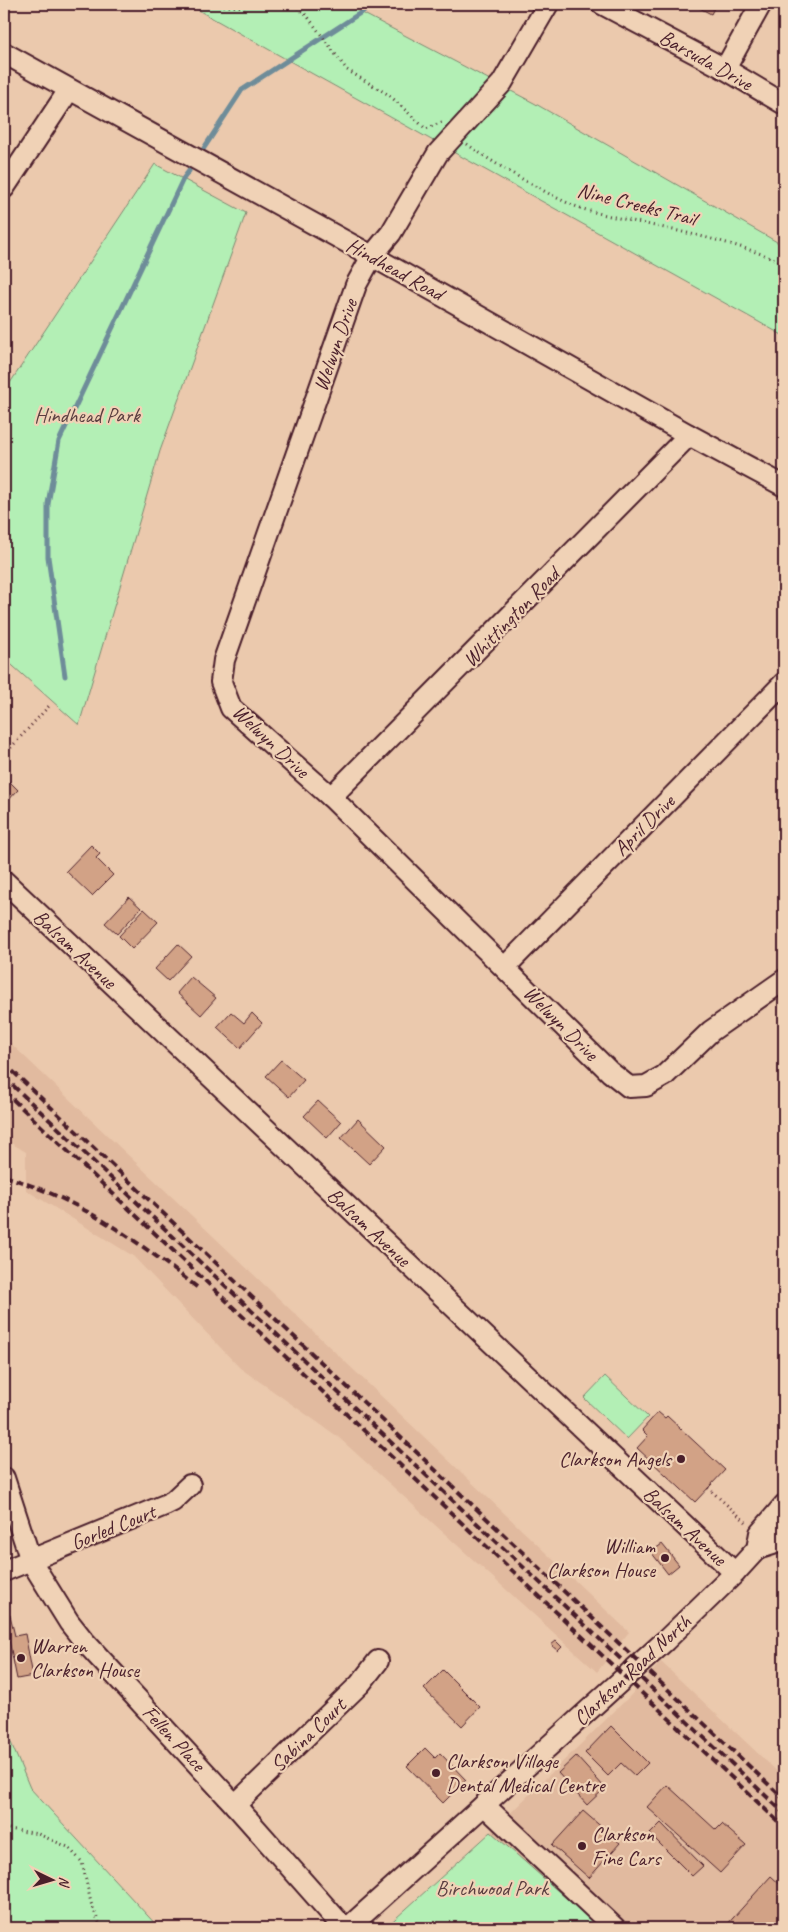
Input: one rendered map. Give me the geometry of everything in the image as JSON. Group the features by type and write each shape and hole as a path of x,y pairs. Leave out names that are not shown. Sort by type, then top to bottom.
{"street":[{"name":"Welwyn Drive","path":"548,4 502,83 438,153 391,233 372,256 356,285 224,660 222,682 231,708 331,798 610,1072 628,1087 646,1086 664,1076 711,1031 784,980"},
{"name":"Barsuda Drive","path":"602,4 725,69 784,104"},
{"path":"725,69 761,4"},
{"name":"Hindhead Road","path":"4,53 372,256 689,435 784,486"},
{"path":"4,188 70,90"},
{"name":"Whittington Road","path":"331,798 689,435"},
{"name":"April Drive","path":"505,967 784,682"},
{"name":"Balsam Avenue","path":"4,881 735,1574"},
{"name":"Fellen Place","path":"4,1478 30,1561 69,1622 84,1641 235,1805 344,1928"},
{"name":"Gorled Court","path":"4,1571 174,1501 190,1485"},
{"name":"Clarkson Road North","path":"348,1928 665,1641 735,1574 757,1549 760,1533 784,1505"},
{"name":"Clarkson Road North","path":"757,1549 773,1544 784,1530"},
{"name":"Sabina Court","path":"235,1805 349,1696 378,1661"},
{"path":"484,1805 616,1928"}],"path":[{"path":"214,4 226,7 256,4"},
{"path":"294,4 308,17 347,70 389,94 426,129 441,122 445,126"},
{"name":"Nine Creeks Trail","path":"464,142 489,161 561,200 589,211 648,223 740,247 784,263"},
{"path":"4,755 49,706"},
{"path":"708,1488 747,1524"},
{"path":"4,1828 38,1834 68,1847 82,1862 92,1903 101,1928"}],"shaded area":[{"path":"4,1037 629,1632 597,1672 337,1436 240,1368 133,1256 26,1190 26,1152 4,1139"},
{"path":"661,1662 784,1778 784,1928 600,1928 491,1832 630,1696"}],"green space":[{"path":"187,4 345,4 534,103 784,246 784,336"},
{"name":"Hindhead Park","path":"155,164 246,213 160,451 79,725 4,658 4,392"},
{"path":"605,1376 648,1417 627,1439 584,1398"},
{"path":"4,1726 30,1788 159,1928 4,1928"},
{"name":"Birchwood Park","path":"491,1832 600,1928 385,1928"}],"building":[{"path":"692,4 716,4 711,14"},
{"path":"4,776 18,790 4,805"},
{"path":"91,845 100,854 96,858 113,875 92,896 66,871"},
{"path":"129,897 141,908 117,934 105,923"},
{"path":"144,909 158,922 132,949 119,936"},
{"path":"178,944 191,956 168,981 155,969"},
{"path":"191,977 216,998 201,1015 177,993"},
{"path":"231,1012 244,1023 252,1013 262,1023 240,1048 217,1027"},
{"path":"281,1060 304,1080 289,1097 266,1076"},
{"path":"318,1101 341,1122 327,1138 304,1116"},
{"path":"358,1119 386,1146 369,1164 341,1138"},
{"name":"Clarkson Angels","path":"658,1412 665,1418 667,1416 725,1470 695,1502 637,1448 648,1436 642,1430"},
{"name":"William Clarkson House","path":"662,1544 679,1565 668,1574 651,1552"},
{"name":"Warren Clarkson House","path":"10,1615 15,1636 25,1634 33,1676 17,1679 9,1640 4,1640 4,1616"},
{"path":"556,1641 562,1647 558,1651 551,1645"},
{"path":"443,1670 480,1707 462,1726 424,1689"},
{"path":"611,1726 648,1763 635,1776 621,1763 608,1776 585,1753"},
{"name":"Clarkson Village Dental Medical Centre","path":"425,1748 435,1758 440,1753 466,1780 443,1803 407,1766"},
{"path":"576,1756 605,1788 587,1805 558,1773"},
{"path":"667,1785 716,1830 722,1824 746,1845 720,1873 647,1807"},
{"path":"583,1811 620,1843 589,1878 552,1845"},
{"path":"661,1823 703,1866 692,1876 650,1834"},
{"path":"771,1876 784,1888 784,1928 724,1928"}],"waterway":[{"path":"204,148 242,90 374,4"},
{"path":"65,676 48,557 48,504 59,441 183,179 189,171"}],"railway":[{"path":"4,1063 784,1799"},
{"path":"4,1077 784,1813"},
{"path":"4,1091 784,1827"},
{"path":"4,1176 32,1186 83,1209 129,1237 198,1288"}],"place":[{"name":"Clarkson Angels","path":"681,1459"},
{"name":"William Clarkson House","path":"665,1558"},
{"name":"Warren Clarkson House","path":"21,1658"},
{"name":"Clarkson Village Dental Medical Centre","path":"436,1773"},
{"name":"Clarkson Fine Cars","path":"582,1846"}]}
